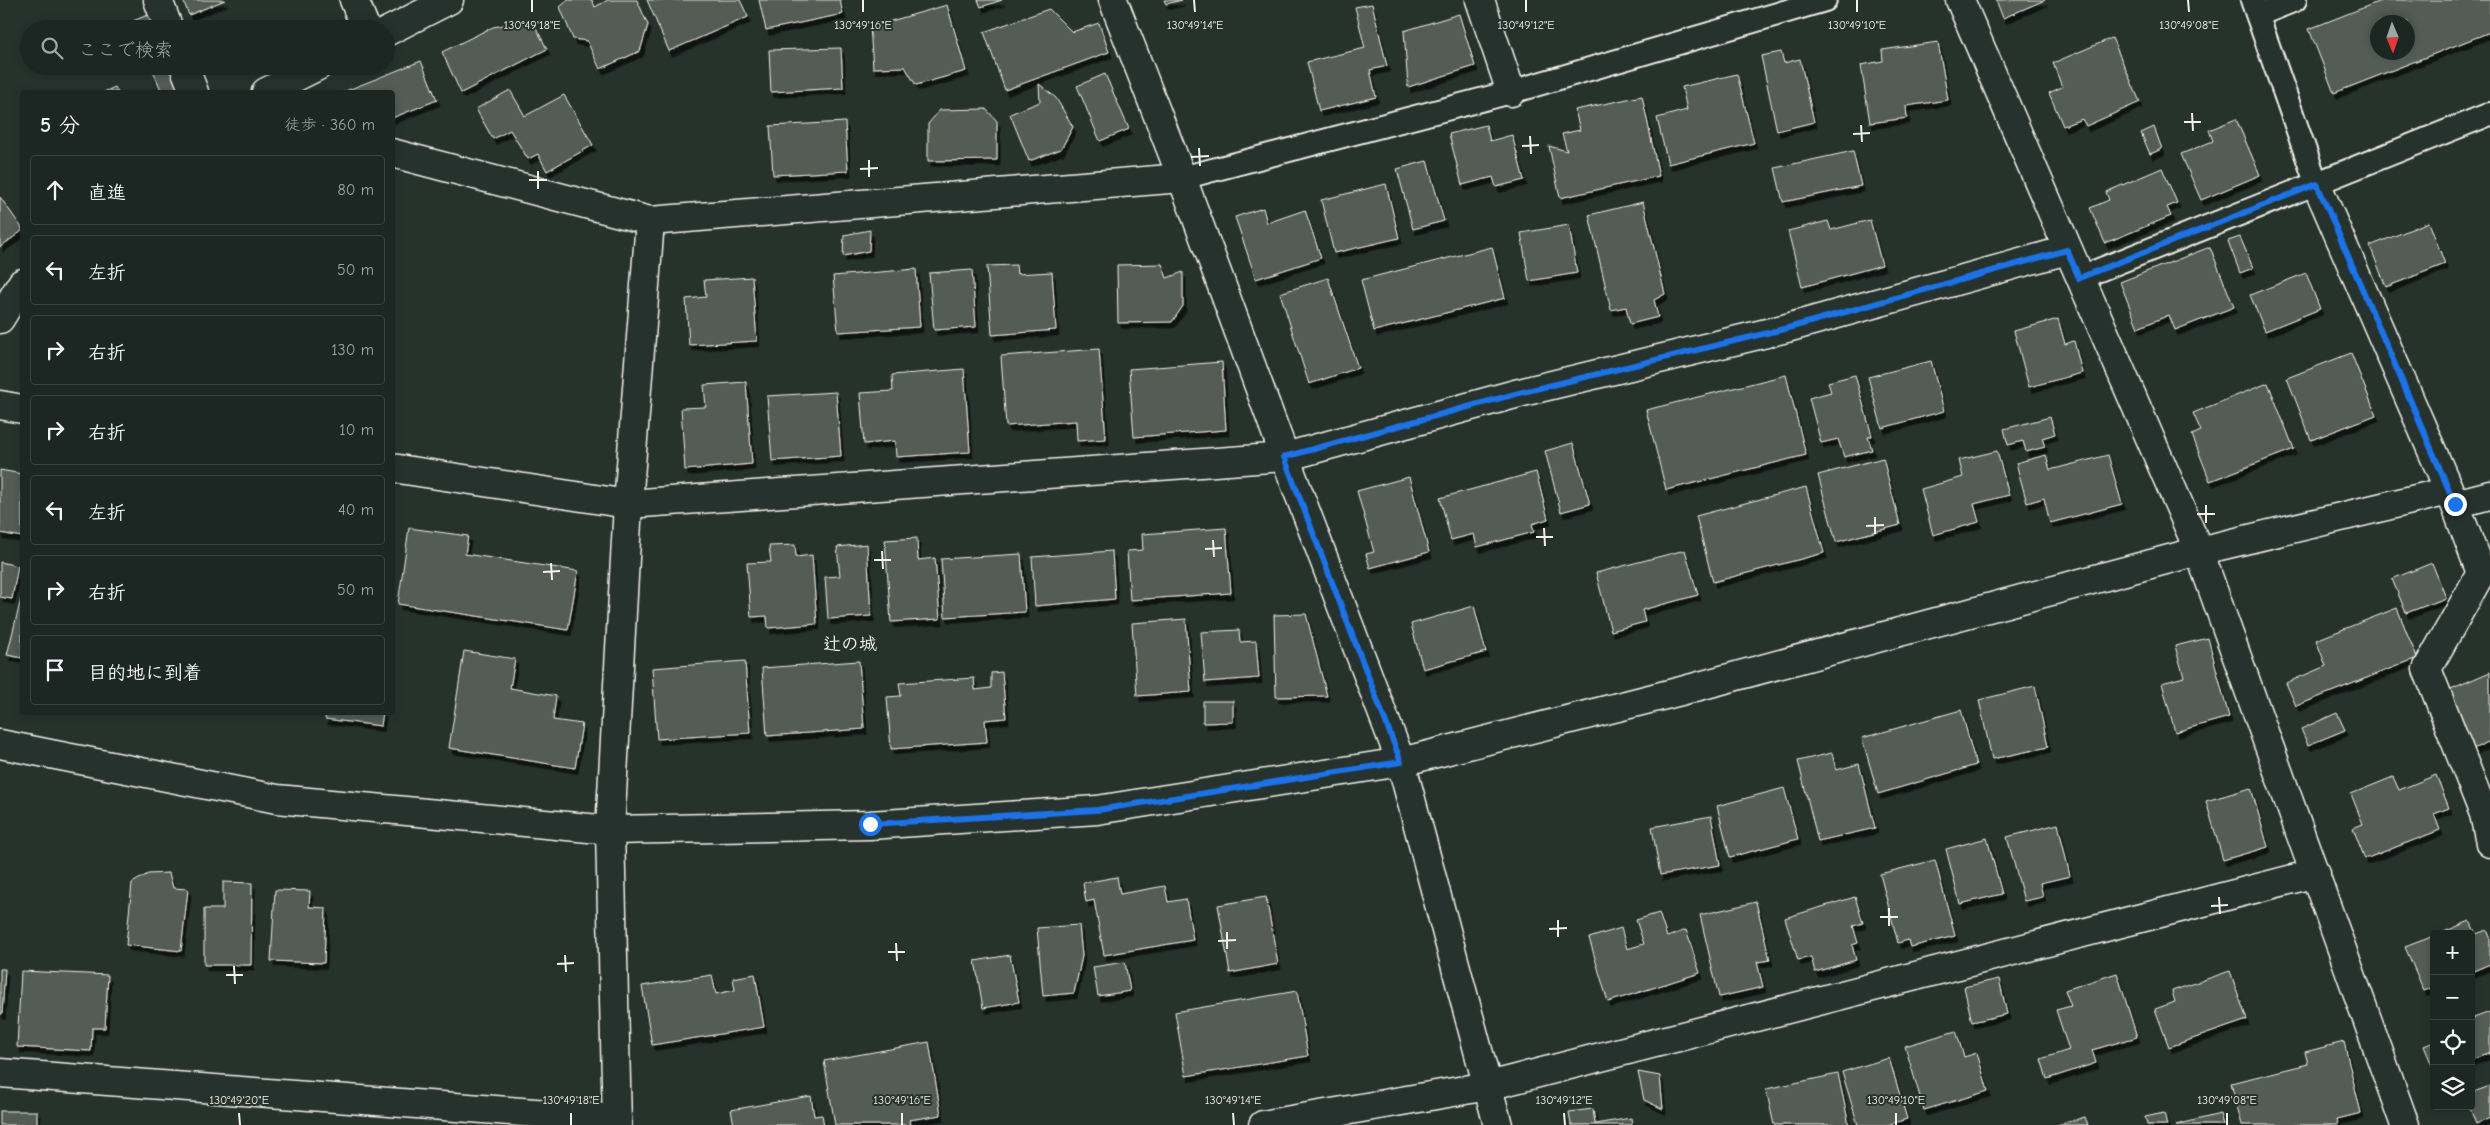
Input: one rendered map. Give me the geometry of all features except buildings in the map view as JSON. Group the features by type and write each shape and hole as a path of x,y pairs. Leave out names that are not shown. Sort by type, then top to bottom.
{"street":[{"path":"158,0 166,20"},
{"path":"354,0 362,20"},
{"path":"395,27 449,0"},
{"path":"1113,0 1182,178 1284,457 1401,762 1498,1125"},
{"path":"1480,0 1512,92"},
{"path":"1960,0 2199,551 2405,1125"},
{"path":"187,75 193,90"},
{"path":"270,90 300,75"},
{"path":"395,154 650,221 1182,178"},
{"path":"2317,184 2452,497 2481,574 2427,669 2484,814 2490,843"},
{"path":"0,1073 617,1122 610,830 628,504 650,221"},
{"path":"395,468 628,504 1284,457 1519,393 1788,328 2067,250"},
{"path":"0,319 20,286"},
{"path":"0,405 20,409"},
{"path":"0,744 277,799 610,830 870,824 1097,810 1401,762 1682,691 2199,551 2452,497 2490,495"},
{"path":"1263,1125 1488,1086 2316,873"}],"lane":[{"path":"1182,178 1512,92 1824,0"},
{"path":"2296,0 2255,8 2317,184"},
{"path":"2079,278 2490,114"}],"district":[{"name":"辻の城","path":"850,644"}],"route":[{"path":"870,824 1097,810 1401,762 1284,457 1519,393 1788,328 2067,250 2079,278 2317,184 2455,504"}]}
